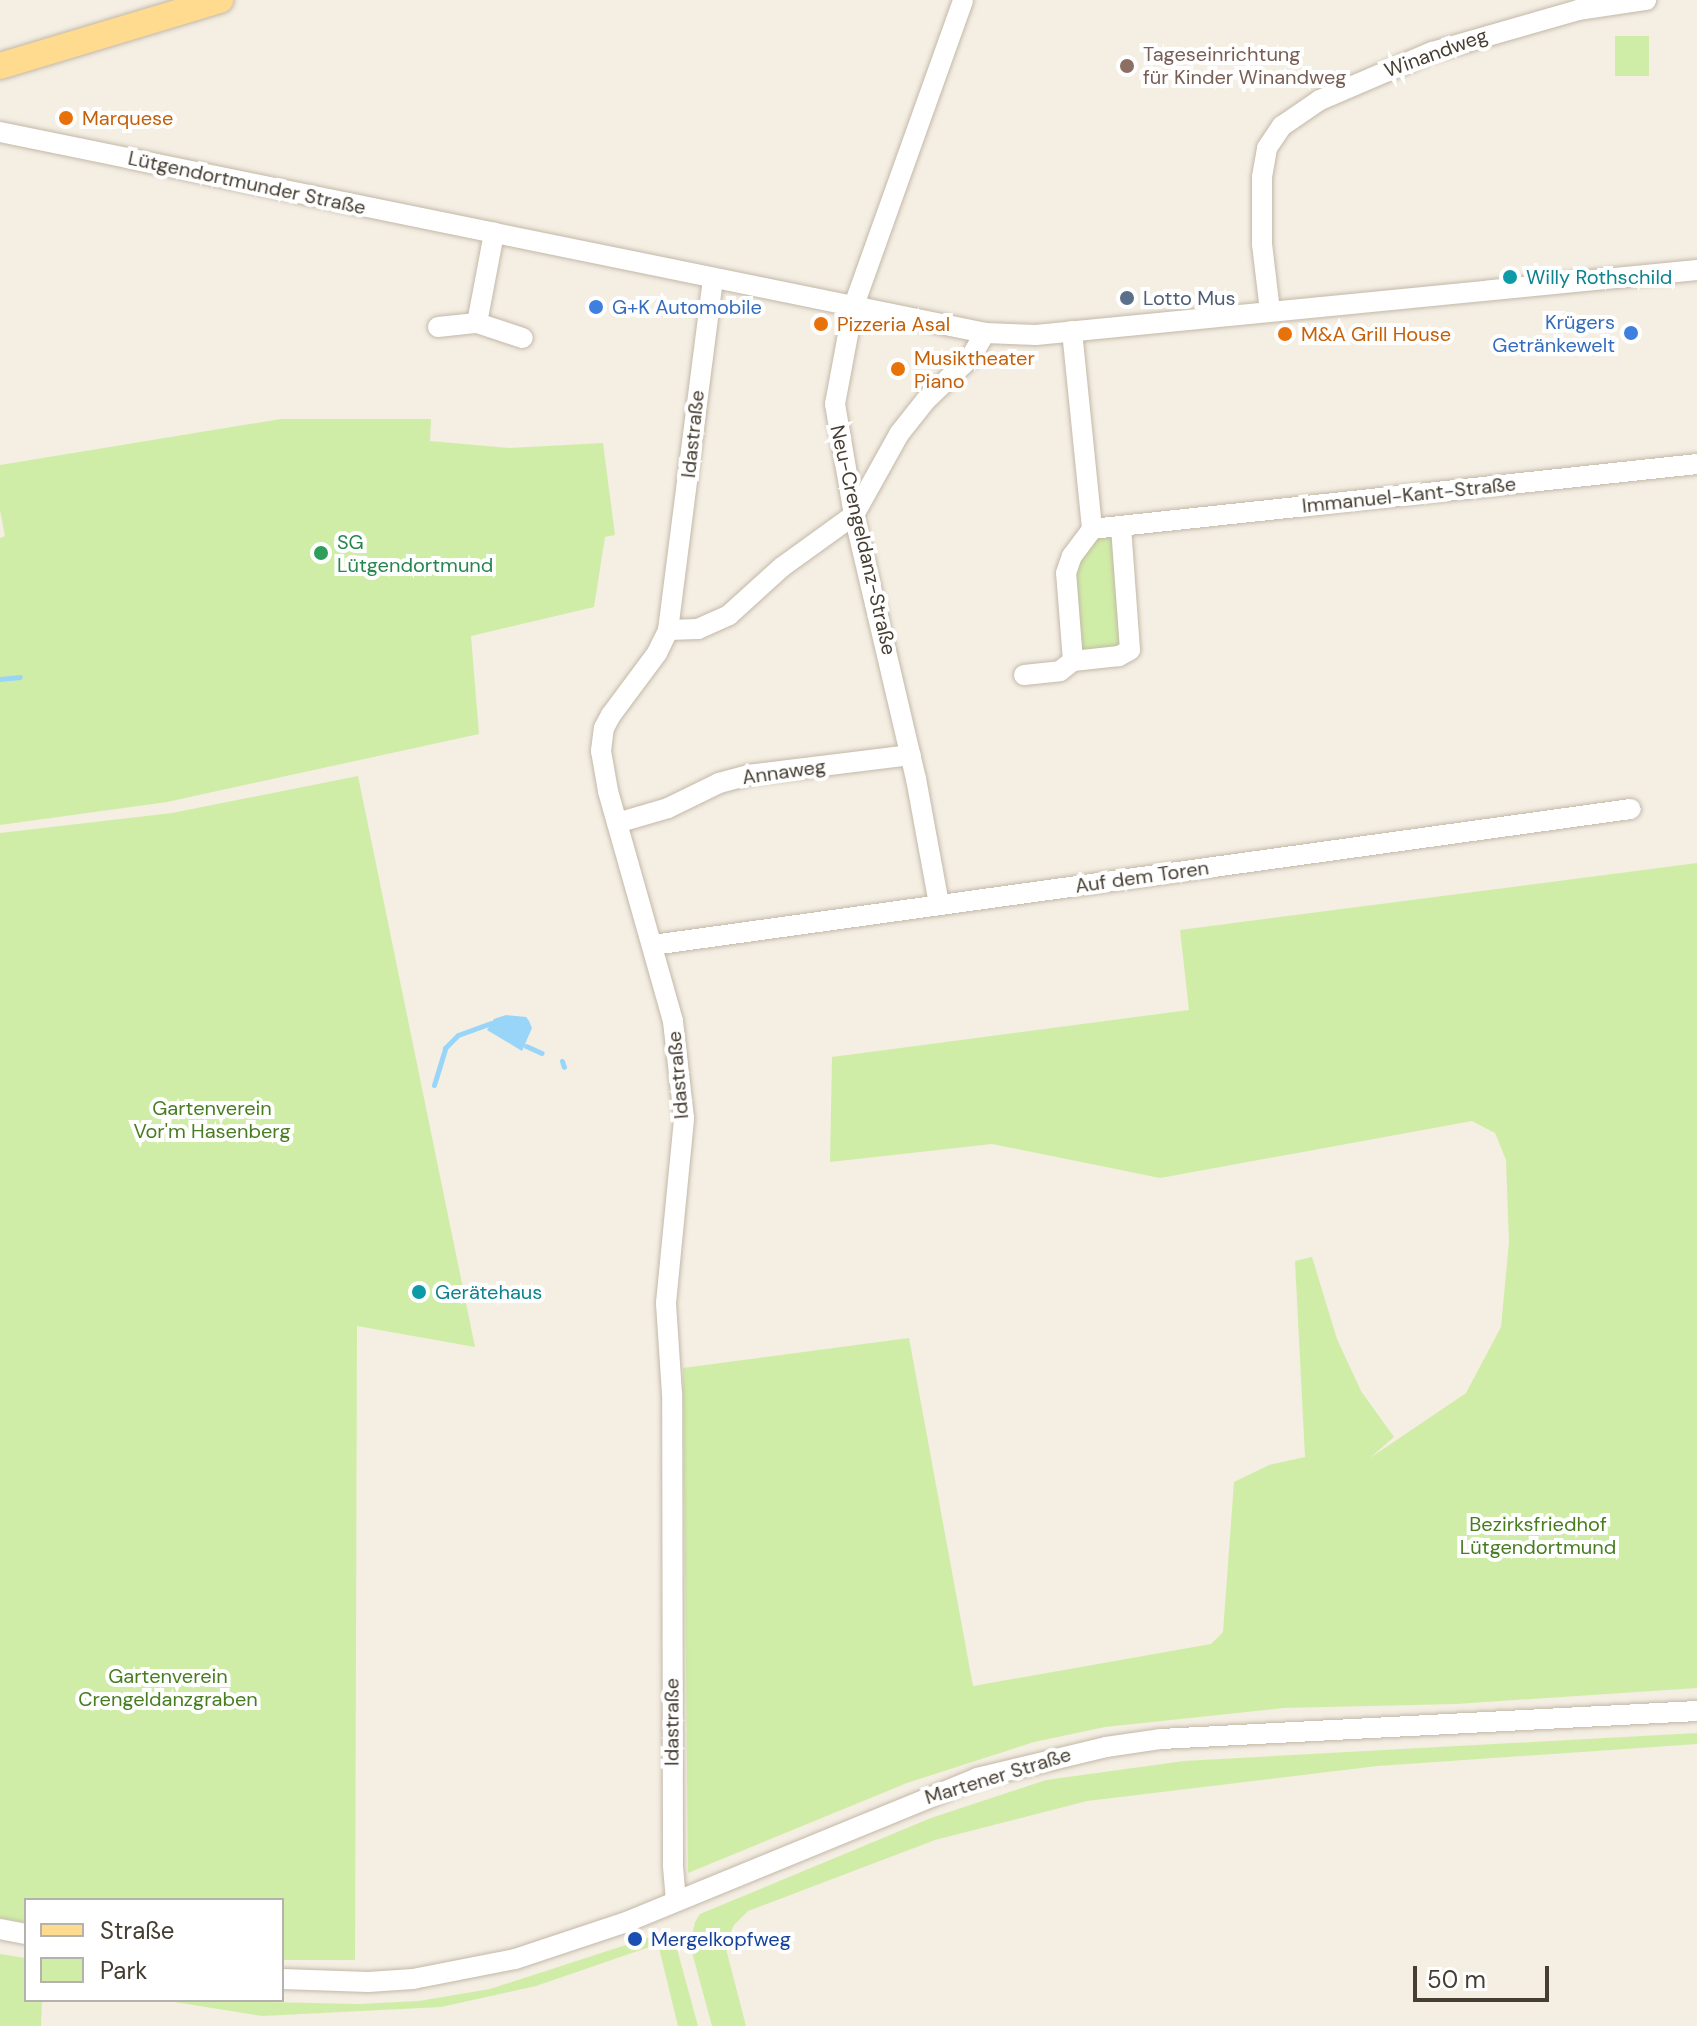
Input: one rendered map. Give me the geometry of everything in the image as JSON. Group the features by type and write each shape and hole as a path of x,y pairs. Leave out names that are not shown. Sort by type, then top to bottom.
{"main road":[{"path":"0,66 216,1"}],"street":[{"name":"Neu-Crengeldanz-Straße","path":"939,904 911,755 877,601 854,515 836,421 835,388 853,308 963,0"},
{"name":"Winandweg","path":"1270,311 1262,244 1262,177 1267,148 1282,126 1320,100 1432,52 1578,10 1646,0"},
{"name":"Lütgendortmunder Straße","path":"0,132 713,280 985,333 1072,331 1697,270"},
{"path":"477,323 494,233"},
{"name":"Idastraße","path":"676,1901 673,1863 672,1394 666,1303 684,1118 673,1021 603,771 604,728 620,698 657,653 668,630 713,280"},
{"path":"438,327 477,323 523,338"},
{"path":"1072,331 1092,529 1072,556 1066,573 1073,661"},
{"path":"668,630 698,629 729,615 782,567 854,515 884,458 911,417 971,357 985,333"},
{"path":"844,456 858,468 865,469 884,458"},
{"name":"Immanuel-Kant-Straße","path":"1092,529 1697,464"},
{"path":"1024,675 1060,671 1073,661 1119,656 1130,650 1121,527"},
{"name":"Annaweg","path":"617,823 668,808 719,783 748,775 911,755"},
{"name":"Auf dem Toren","path":"653,945 1631,809"},
{"name":"Martener Straße","path":"284,1979 368,1982 463,1972 579,1939 977,1778 1106,1747 1161,1739 1697,1711"},
{"path":"0,1929 24,1934"}],"green space":[{"path":"1615,36 1649,36 1649,76 1615,76"},
{"name":"SG Lütgendortmund","path":"281,419 431,419 430,441 509,448 603,443 615,535 605,537 594,607 471,636 479,734 167,802 0,825 0,538 5,536 0,510 0,465"},
{"path":"1094,539 1113,539 1122,646 1082,653 1074,563"},
{"path":"358,776 475,1347 357,1326 355,1960 284,1960 284,1898 24,1898 24,1922 0,1918 0,833 172,813"},
{"name":"Bezirksfriedhof Lütgendortmund","path":"1697,863 1697,1688 1456,1704 1283,1708 1105,1727 1034,1742 907,1783 688,1873 683,1368 909,1338 973,1686 1211,1644 1223,1632 1234,1482 1269,1465 1305,1457 1295,1261 1312,1257 1337,1339 1361,1391 1394,1437 1370,1458 1466,1393 1501,1327 1509,1242 1506,1160 1495,1133 1472,1121 1160,1178 992,1144 830,1162 832,1057 1189,1010 1180,930"},
{"path":"1697,1733 1697,1744 1377,1766 1087,1801 935,1840 748,1911 734,1925 725,1945 746,2026 712,2026 690,1945 700,1914 931,1818 1046,1780 1184,1761"},
{"path":"666,1932 674,1938 698,2026 678,2026 658,1944 536,1986 441,2007 262,2016 174,2002 359,2004 419,2001 490,1989"},
{"path":"0,1954 24,1958 24,2002 42,2002 41,2026 0,2026"}],"water":[{"path":"506,1015 526,1017 529,1021 532,1028 522,1051 487,1030 494,1019"}],"waterway":[{"path":"0,679 20,677"},
{"path":"434,1085 445,1048 458,1035 491,1023"},
{"path":"526,1046 542,1053"},
{"path":"562,1061 564,1067"}],"place":[{"name":"Tageseinrichtung für Kinder Winandweg","path":"1127,66"},
{"name":"Marquese","path":"66,118"},
{"name":"Willy Rothschild","path":"1510,277"},
{"name":"Lotto Mus","path":"1127,298"},
{"name":"G+K Automobile","path":"596,307"},
{"name":"Pizzeria Asal","path":"821,324"},
{"name":"Krügers Getränkewelt","path":"1631,333"},
{"name":"M&A Grill House","path":"1285,334"},
{"name":"Musiktheater Piano","path":"898,369"},
{"name":"SG Lütgendortmund","path":"321,553"},
{"name":"Gerätehaus","path":"419,1292"},
{"name":"Mergelkopfweg","path":"635,1939"}],"park label":[{"name":"Gartenverein Vor'm Hasenberg","path":"212,1120"},
{"name":"Gartenverein Crengeldanzgraben","path":"168,1688"}]}
